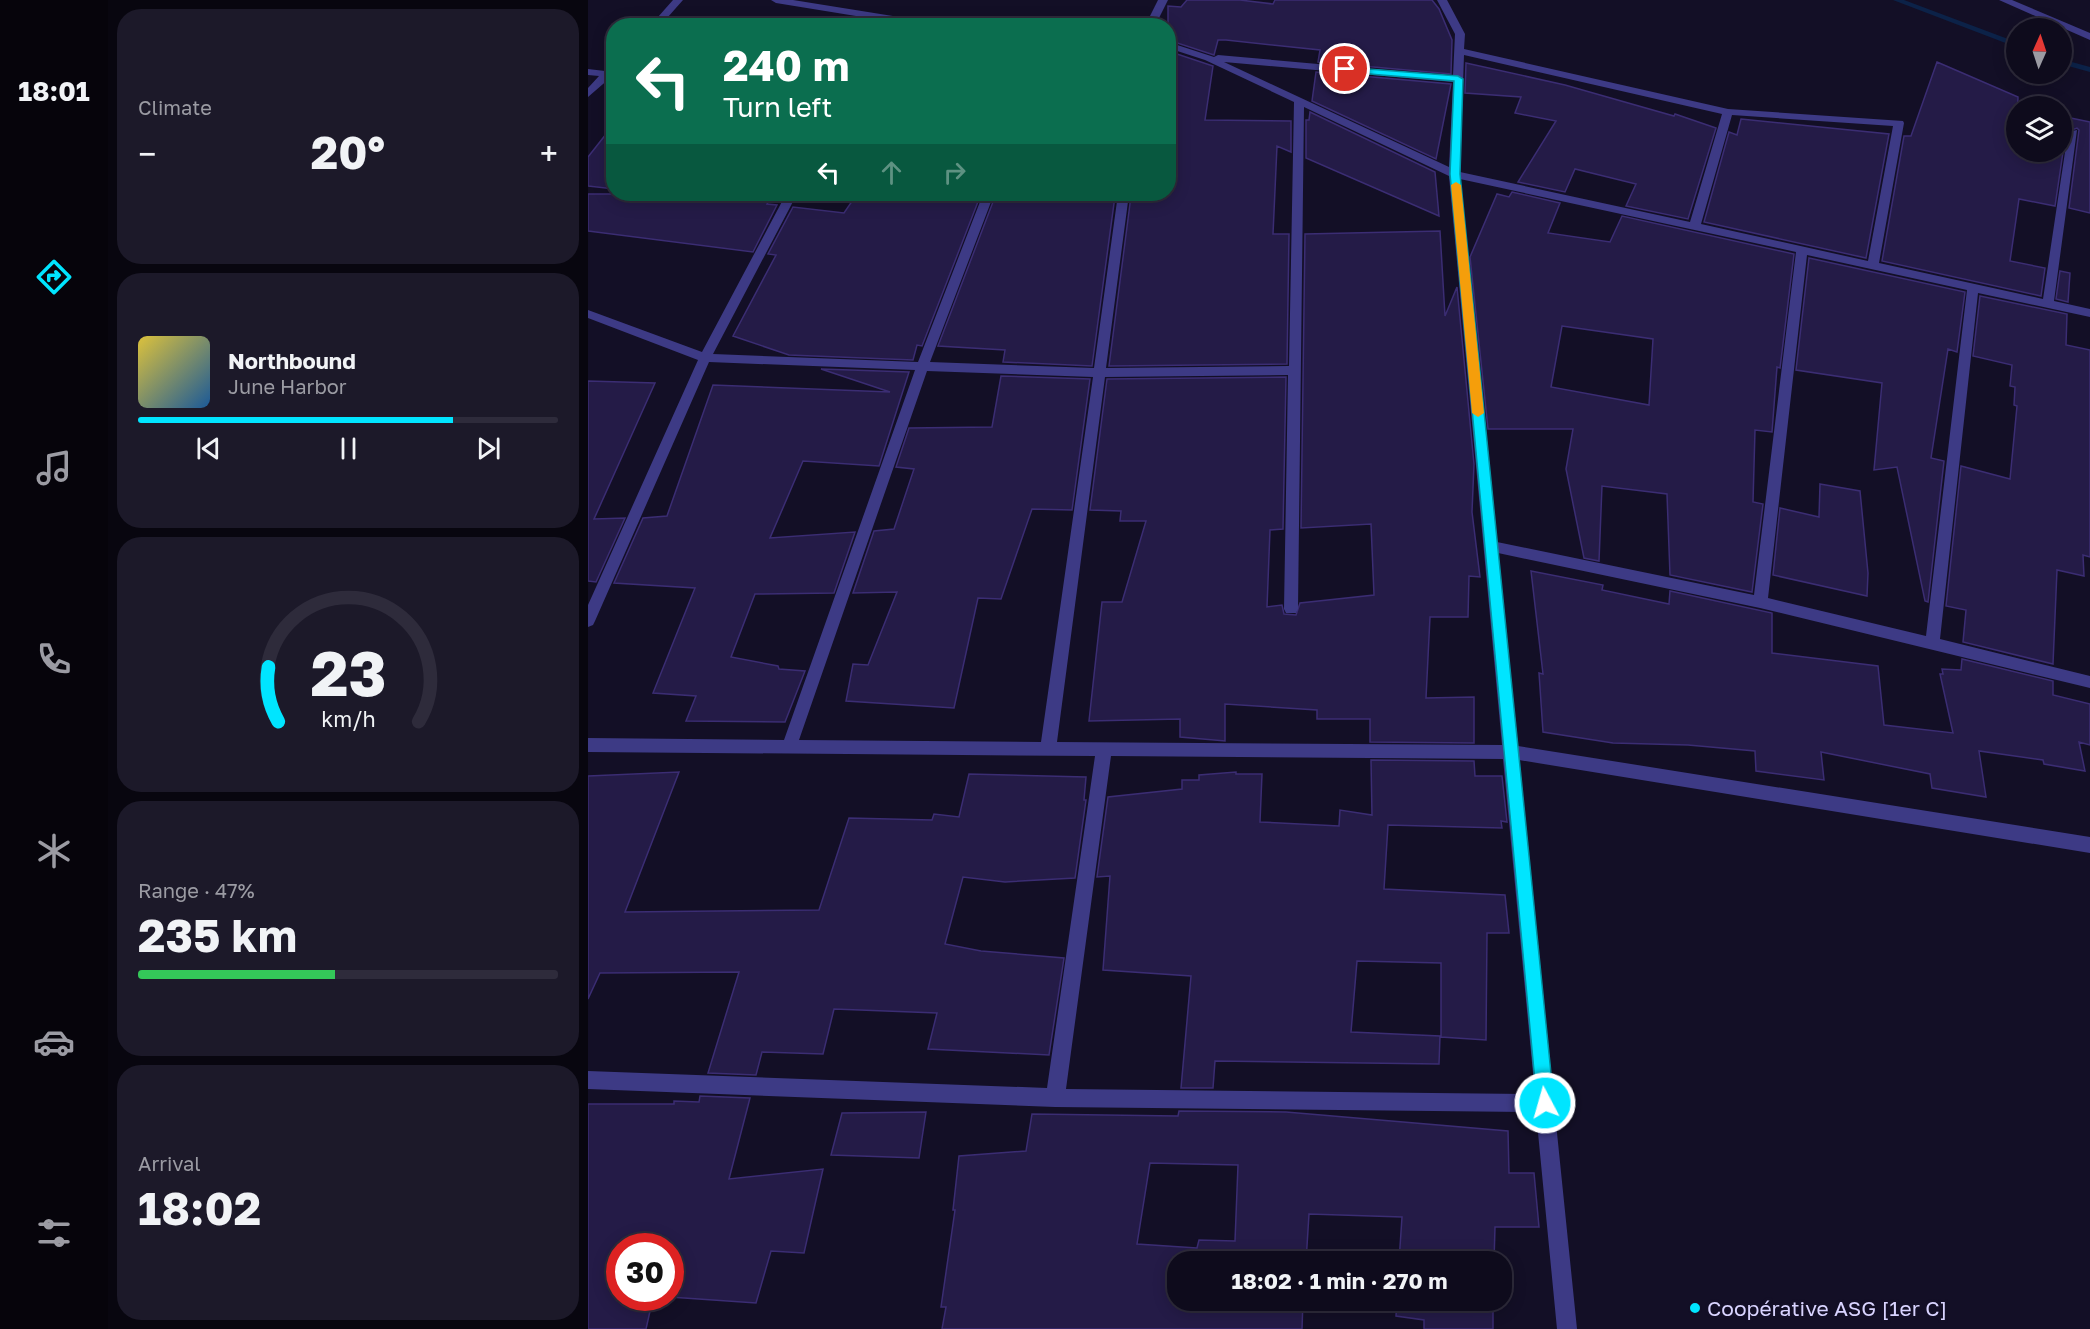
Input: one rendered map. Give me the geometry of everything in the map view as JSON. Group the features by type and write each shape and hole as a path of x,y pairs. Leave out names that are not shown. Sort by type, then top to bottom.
{"street":[{"path":"661,18 678,0"},
{"path":"776,0 871,18"},
{"path":"1154,18 1163,0"},
{"path":"1442,0 1460,34 1455,174 1567,1329"},
{"path":"2004,0 2090,37"},
{"path":"1176,48 1209,58 1455,174 2090,313"},
{"path":"1460,51 1728,112 1899,123 1873,265"},
{"path":"1209,58 1458,79"},
{"path":"588,72 606,72"},
{"path":"588,94 606,77"},
{"path":"1291,609 1299,102"},
{"path":"1695,225 1728,112"},
{"path":"2048,304 2073,132"},
{"path":"588,621 705,358 788,201"},
{"path":"789,747 922,368 986,201"},
{"path":"1048,749 1123,201"},
{"path":"1760,602 1802,250"},
{"path":"1932,644 1973,287"},
{"path":"588,314 705,358 1100,373 1296,370"},
{"path":"1491,546 1760,602 2090,682"},
{"path":"588,745 1511,752 2090,845"},
{"path":"1055,1098 1104,749"},
{"path":"588,1080 1055,1098 1545,1103"}],"building":[{"path":"1187,0 1240,0 1273,4 1275,0 1432,0 1439,9 1452,40 1451,74 1318,62 1320,50 1226,40 1218,40 1214,55 1176,43 1176,18 1168,18 1168,6 1181,7"},
{"path":"1176,54 1213,66 1205,120 1291,121 1291,152 1277,146 1273,234 1289,234 1287,364 1109,366 1130,201 1176,201"},
{"path":"1937,62 2016,96 2006,96 2006,162 2062,162 2055,206 2019,199 2010,261 2045,268 2041,296 1882,261 1904,136 1911,136"},
{"path":"1466,63 1565,85 1674,116 1675,114 1716,128 1688,219 1626,206 1636,184 1575,169 1565,192 1518,182 1556,121 1515,113 1521,97 1465,93"},
{"path":"1316,72 1451,84 1436,159 1312,101"},
{"path":"1310,112 1435,172 1439,216 1306,158 1306,120 1309,120"},
{"path":"2072,118 2090,122 2090,213 2069,208 2079,130 2077,128 2072,130"},
{"path":"1741,119 1889,134 1866,258 1704,222 1729,132 1737,135"},
{"path":"606,134 606,188 588,186 588,157"},
{"path":"1512,192 1560,203 1548,233 1610,242 1622,216 1794,254 1780,368 1777,367 1772,432 1755,430 1753,502 1763,504 1752,592 1670,575 1667,494 1602,486 1599,561 1584,558 1566,469 1573,429 1488,429 1470,257 1497,194 1509,197","holes":["1562,326 1653,339 1649,405 1551,387"]},
{"path":"588,194 606,194 606,201 769,201 767,204 777,205 753,252 588,231"},
{"path":"852,201 978,201 922,346 917,345 913,360 789,355 733,336 776,255 768,254 793,207 844,213"},
{"path":"993,201 1114,201 1092,366 1003,362 1005,350 938,346"},
{"path":"1440,231 1445,316 1457,287 1474,464 1472,512 1480,577 1469,576 1468,617 1430,617 1426,698 1474,697 1474,743 1370,742 1370,719 1317,719 1317,710 1225,704 1225,741 1180,737 1180,719 1089,721 1102,602 1122,602 1146,521 1120,521 1121,511 1090,510 1107,379 1286,377 1283,529 1270,530 1267,607 1282,605 1284,614 1296,615 1300,603 1374,595 1371,524 1301,528 1305,234"},
{"path":"1809,258 1965,292 1957,352 1948,349 1931,458 1944,461 1928,602 1925,601 1897,467 1874,470 1882,383 1796,370"},
{"path":"2060,271 2070,273 2068,302 2056,299"},
{"path":"1980,296 2067,314 2066,345 2090,350 2090,557 2083,555 2084,576 2057,570 2053,664 1963,642 1966,610 1946,606 1961,466 2010,479 2017,406 2014,405 2015,387 2010,386 2012,365 1973,356"},
{"path":"821,369 909,372 879,466 803,461 770,538 855,532 834,593 755,594 731,657 778,666 779,669 805,671 785,722 686,721 696,696 653,693 695,588 614,583 643,518 667,516 713,385 890,392"},
{"path":"1001,376 1090,379 1072,510 1032,509 1001,599 978,598 954,708 846,701 853,664 868,665 897,592 853,593 874,531 894,529 914,469 896,467 909,428 992,427"},
{"path":"588,381 655,383 594,519 625,518 596,582 588,581"},
{"path":"1820,484 1860,491 1868,573 1867,596 1773,575 1780,508 1819,517"},
{"path":"1531,571 1603,585 1602,590 1669,604 1670,591 1772,613 1772,653 1878,666 1884,725 1953,733 1940,674 1943,674 1942,669 1961,670 1962,659 2053,681 2053,695 2090,704 2090,745 2079,742 2085,771 2044,764 2043,760 1979,751 1986,797 1932,788 1930,774 1821,752 1824,780 1756,771 1755,751 1688,745 1613,743 1543,732 1539,673 1543,674"},
{"path":"1371,760 1474,761 1475,776 1502,776 1507,822 1501,821 1502,828 1388,825 1384,889 1505,895 1509,933 1487,933 1486,1040 1441,1037 1441,963 1357,961 1351,1032 1440,1036 1439,1064 1215,1061 1213,1088 1181,1088 1191,976 1103,970 1110,876 1097,877 1108,797 1182,789 1182,780 1199,780 1199,775 1236,772 1236,774 1262,774 1260,822 1339,826 1340,810 1372,815"},
{"path":"679,772 625,912 819,910 849,818 932,820 934,814 959,817 969,774 1086,777 1084,800 1086,800 1075,878 1005,882 963,877 945,944 981,951 1064,958 1049,1055 928,1049 937,1013 834,1009 823,1054 762,1052 756,1075 708,1073 739,972 600,973 588,999 588,776"},
{"path":"700,1096 750,1098 729,1179 823,1169 804,1253 771,1251 756,1303 684,1298 684,1233 606,1233 606,1311 650,1311 646,1329 588,1329 588,1104 699,1102"},
{"path":"1179,1111 1286,1112 1508,1131 1509,1173 1534,1173 1539,1227 1495,1227 1494,1251 1400,1251 1402,1217 1309,1214 1307,1251 1167,1251 1167,1311 1303,1311 1302,1329 942,1329 946,1307 941,1307 955,1210 953,1210 959,1156 1026,1151 1032,1114 1178,1116","holes":["1150,1163 1238,1165 1235,1241 1199,1240 1197,1248 1137,1244"]},
{"path":"926,1112 919,1158 831,1155 842,1113"},
{"path":"1396,1311 1493,1311 1493,1329 1424,1329 1424,1320 1396,1316"}],"waterway":[{"path":"1897,0 2006,41"},
{"path":"2072,64 2090,70"}],"slow traffic":[{"path":"1456,185 1478,413"}],"place":[{"name":"Coopérative ASG [1er C]","path":"1695,1308"}],"route":[{"path":"1345,69 1458,79 1455,174 1545,1103"}]}
